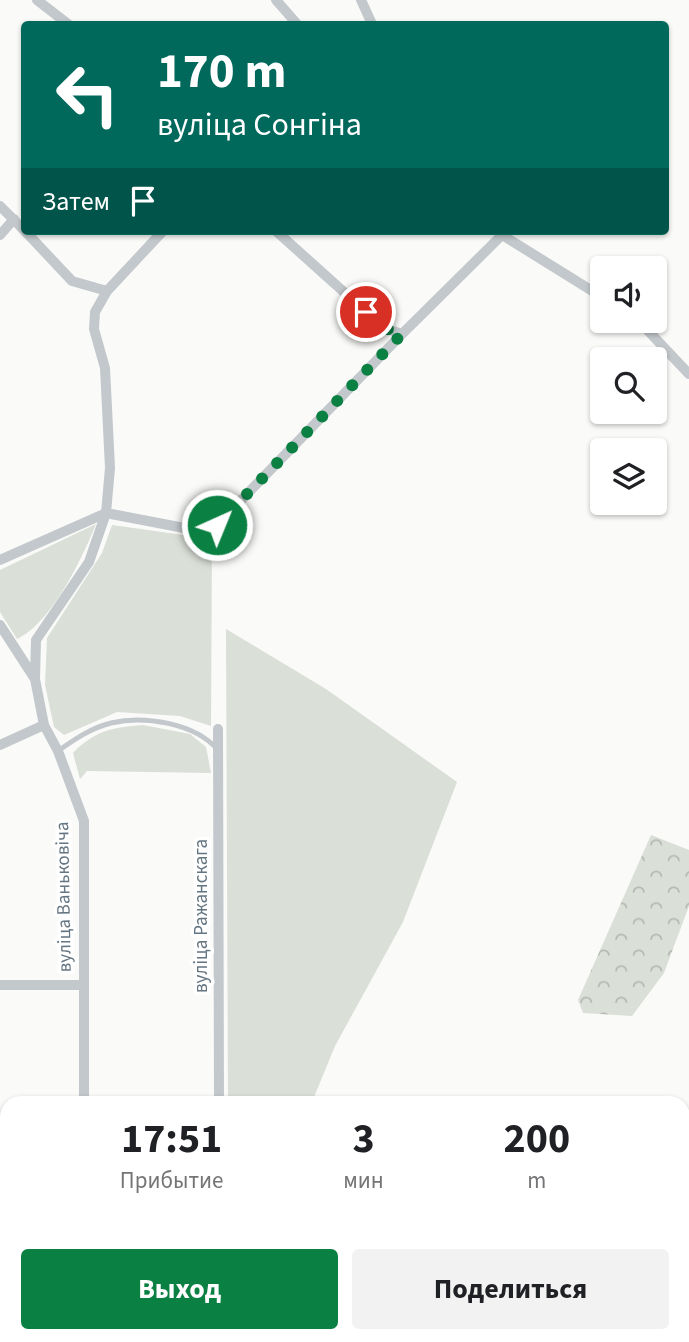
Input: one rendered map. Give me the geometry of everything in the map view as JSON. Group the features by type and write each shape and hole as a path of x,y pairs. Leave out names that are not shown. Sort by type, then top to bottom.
{"street":[{"path":"37,0 64,21"},
{"path":"276,0 294,21"},
{"path":"361,0 371,21"},
{"path":"0,206 21,227"},
{"path":"0,236 14,219"},
{"path":"29,235 72,281 107,291"},
{"path":"35,679 36,640 89,562 106,513 110,468 105,368 94,329 95,312 107,291 159,235"},
{"path":"280,235 384,328 402,334"},
{"path":"0,560 106,513 200,531 217,525 496,235"},
{"path":"501,235 590,290"},
{"path":"651,333 689,374"},
{"name":"вуліца Ваньковіча","path":"0,625 35,679 44,725 58,751 83,821 84,1096"},
{"path":"0,745 44,725"},
{"name":"вуліца Ражанскага","path":"218,729 219,1096"},
{"path":"0,985 82,985"}],"lane":[{"path":"58,751 112,722 140,721 194,730 218,750"}],"green space":[{"path":"96,524 83,554 54,605 30,631 17,639 0,612 0,570"},
{"path":"112,525 212,539 211,726 180,716 117,712 64,735 54,727 45,685 47,638 102,553"},
{"path":"226,629 326,689 457,782 403,922 335,1046 314,1096 228,1096"},
{"path":"143,725 190,734 206,747 211,773 87,771 80,779 73,753 81,746 105,731"},
{"path":"651,835 689,850 689,906 664,973 632,1016 583,1013 578,1000"}],"route":[{"path":"217,525 402,334 384,328 366,312"}]}
